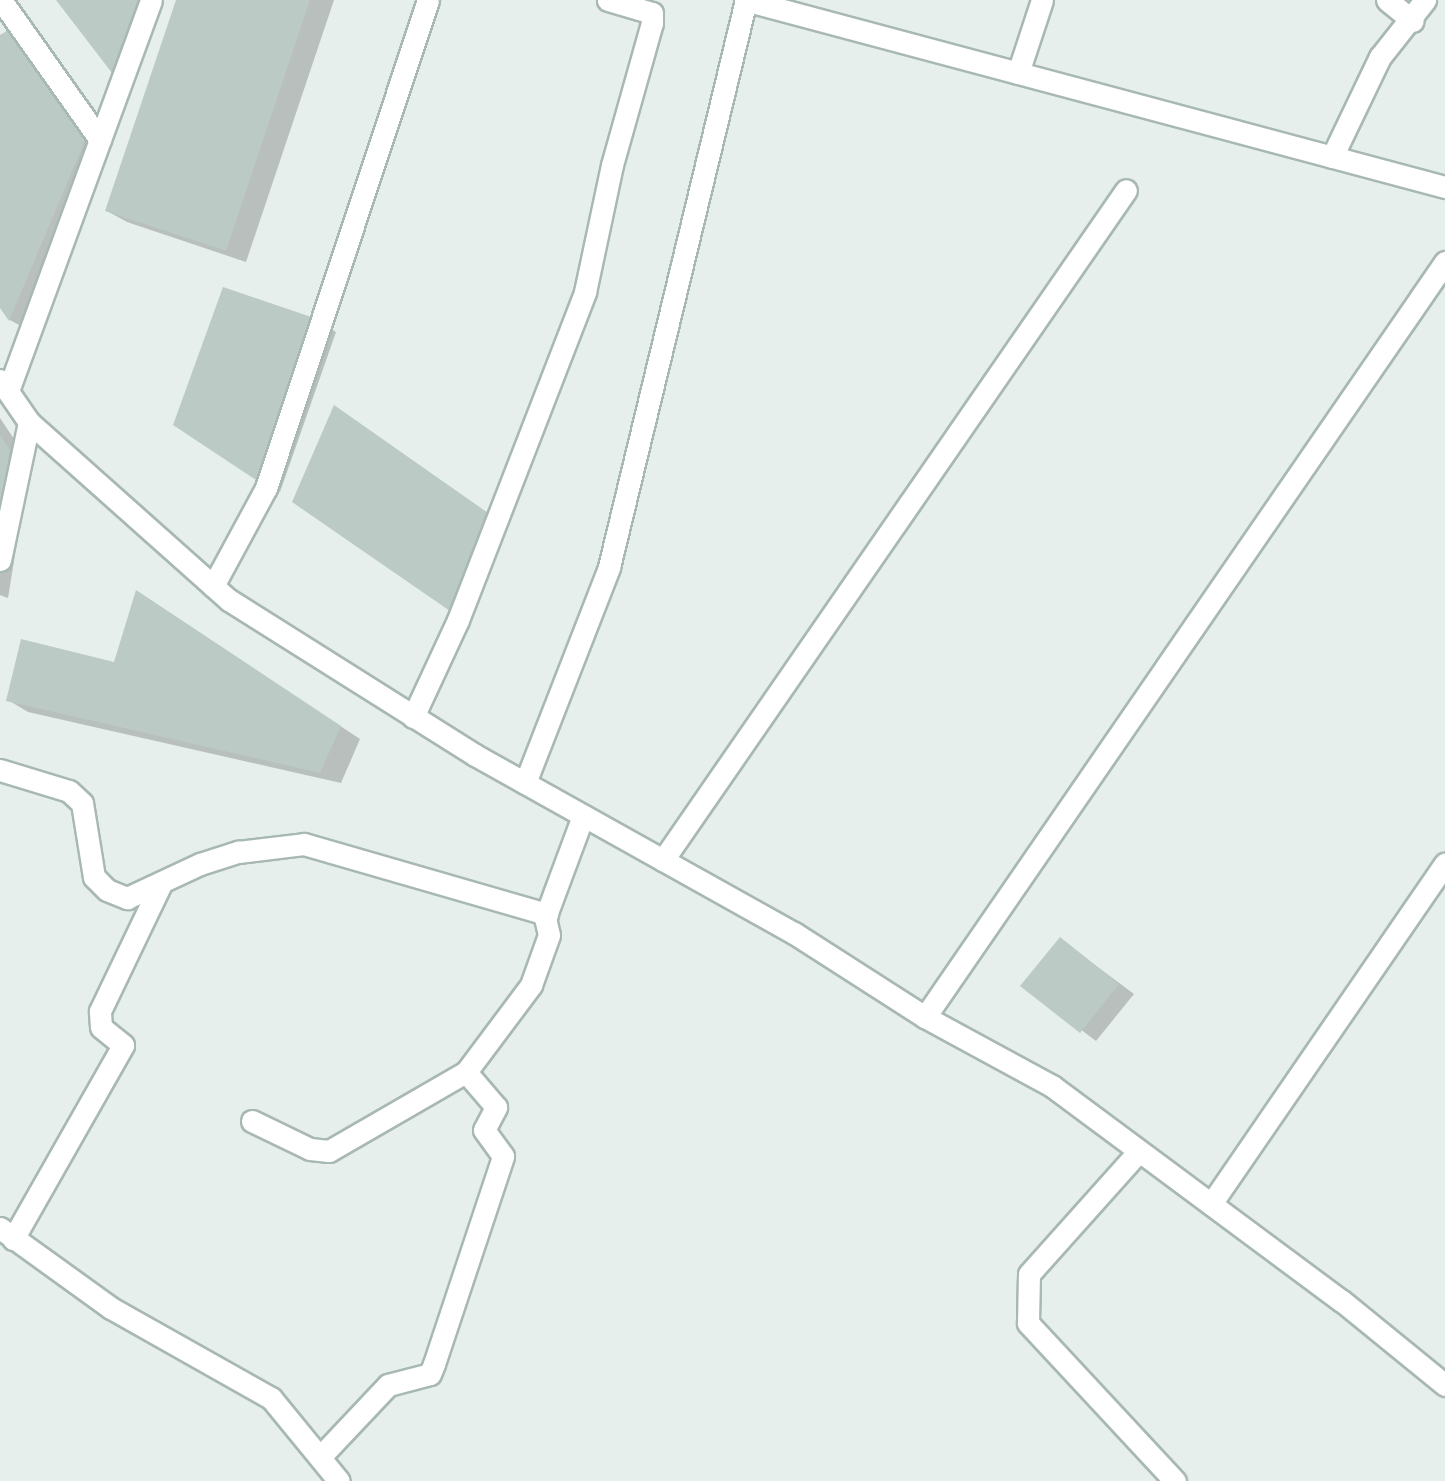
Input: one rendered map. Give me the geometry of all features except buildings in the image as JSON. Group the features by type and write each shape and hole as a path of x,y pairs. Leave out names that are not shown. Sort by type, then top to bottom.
{"street":[{"path":"150,0 100,140 4,386 29,422 213,586 413,717 583,816 794,933 925,1017 1052,1086 1342,1301 1445,1385"},
{"path":"213,586 266,488 428,0"},
{"path":"413,717 458,620 585,292 612,165 652,23 652,13 608,0"},
{"path":"525,783 609,567 746,0 1445,187"},
{"path":"1018,74 1042,0"},
{"path":"1387,0 1413,20"},
{"path":"1332,157 1380,57 1413,20 1425,0"},
{"path":"2,1 100,140"},
{"path":"663,860 1126,190"},
{"path":"925,1017 1445,262"},
{"path":"0,560 29,422"},
{"path":"0,770 69,791 82,803 94,877 107,890 127,898 160,886 200,864 238,852 304,844 547,914"},
{"path":"252,1121 310,1149 328,1151 352,1142 466,1072 531,985 549,935 547,914 583,816"},
{"path":"1211,1204 1445,864"},
{"path":"160,886 100,1011 101,1027 123,1045 7,1233 111,1308 271,1398 339,1481"},
{"path":"321,1456 388,1385 429,1374 434,1364 503,1156 484,1130 496,1107 466,1072"},
{"path":"1139,1151 1029,1274 1028,1323 1175,1481"}]}
